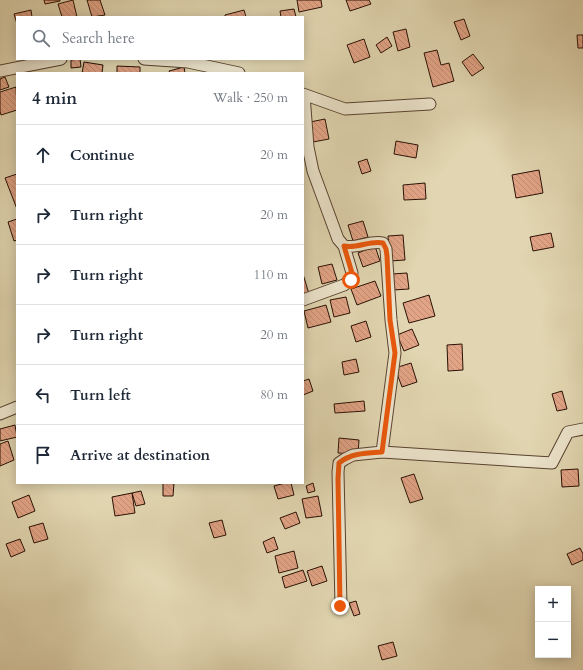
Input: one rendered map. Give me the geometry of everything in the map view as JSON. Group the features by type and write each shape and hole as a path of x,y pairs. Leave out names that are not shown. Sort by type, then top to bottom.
{"street":[{"path":"0,71 56,60"},
{"path":"159,60 188,62 234,72"},
{"path":"304,300 344,285 351,280 352,273 344,246 338,239 314,172 308,147 304,95 345,109 430,104"},
{"path":"344,246 349,247 376,242 383,243 386,249 390,320 395,353 382,452"},
{"path":"0,414 16,407"},
{"path":"340,606 339,463 353,455 382,452 552,463 568,432 583,429"}],"building":[{"path":"44,0 60,0 60,1 45,4"},
{"path":"73,0 77,16 62,16 58,4"},
{"path":"87,0 100,0 105,15 92,16"},
{"path":"297,0 321,0 322,7 299,12"},
{"path":"346,0 369,0 371,4 350,11"},
{"path":"294,9 296,16 281,16 280,11"},
{"path":"31,10 32,16 16,16 16,21 14,14"},
{"path":"244,10 246,16 225,16"},
{"path":"464,19 470,36 461,40 454,22"},
{"path":"406,29 410,47 398,51 393,32"},
{"path":"577,35 583,35 583,48 578,48"},
{"path":"387,37 392,46 381,53 376,45"},
{"path":"364,39 370,57 354,63 347,45"},
{"path":"437,50 441,65 449,63 454,81 433,87 424,53"},
{"path":"473,54 484,68 472,76 462,62"},
{"path":"71,60 80,60 81,67 71,68"},
{"path":"84,62 103,65 102,72 82,72"},
{"path":"117,66 140,67 140,72 117,72"},
{"path":"184,67 185,72 170,72"},
{"path":"5,77 9,87 0,90 0,79"},
{"path":"16,87 16,110 1,115 0,92"},
{"path":"325,119 329,139 313,142 310,122"},
{"path":"396,141 418,145 416,158 394,154"},
{"path":"367,159 371,171 362,174 358,162"},
{"path":"539,170 543,193 516,198 512,175"},
{"path":"16,174 16,206 5,178"},
{"path":"425,183 426,199 404,200 403,185"},
{"path":"16,219 16,240 14,241 8,222"},
{"path":"363,221 368,237 353,241 348,225"},
{"path":"551,233 554,247 533,251 530,237"},
{"path":"403,235 405,260 390,261 388,236"},
{"path":"375,246 380,261 363,267 358,253"},
{"path":"332,264 337,280 322,284 318,267"},
{"path":"407,273 409,289 393,290 392,274"},
{"path":"304,277 309,294 304,295"},
{"path":"375,281 381,296 357,305 351,289"},
{"path":"429,295 435,316 409,323 403,303"},
{"path":"346,297 350,313 334,317 330,300"},
{"path":"326,305 331,322 308,328 304,311"},
{"path":"366,321 371,337 356,342 351,326"},
{"path":"412,329 419,345 404,351 397,335"},
{"path":"462,344 463,370 448,371 447,345"},
{"path":"356,359 359,372 344,375 342,362"},
{"path":"411,363 417,382 402,387 395,368"},
{"path":"309,379 313,391 304,395 304,381"},
{"path":"562,391 567,409 557,411 552,394"},
{"path":"364,401 365,411 335,413 334,404"},
{"path":"15,425 16,437 0,441 0,429"},
{"path":"339,438 359,440 358,454 338,453"},
{"path":"8,441 14,460 0,466 0,444"},
{"path":"578,469 579,486 562,487 561,470"},
{"path":"414,474 423,499 410,503 401,478"},
{"path":"313,483 315,491 308,493 306,486"},
{"path":"163,484 174,484 173,496 163,496"},
{"path":"291,484 294,495 278,499 274,486"},
{"path":"141,491 145,504 136,506 132,493"},
{"path":"132,493 135,513 115,516 112,497"},
{"path":"29,495 35,511 18,518 12,502"},
{"path":"318,496 322,516 306,518 302,499"},
{"path":"296,512 300,523 285,529 280,518"},
{"path":"222,520 226,535 214,538 209,523"},
{"path":"43,523 48,539 34,543 29,527"},
{"path":"274,537 278,549 267,553 263,542"},
{"path":"20,539 25,551 11,557 6,544"},
{"path":"580,548 583,554 583,560 572,565 567,554"},
{"path":"294,551 298,568 279,573 275,556"},
{"path":"322,566 327,581 312,586 307,571"},
{"path":"303,570 307,581 285,588 282,577"},
{"path":"356,601 360,614 354,616 349,603"},
{"path":"393,642 397,656 382,660 378,646"}],"route":[{"path":"340,606 339,463 353,455 382,452 395,353 390,320 387,256 383,243 376,242 349,247 344,246 352,273 351,280"}]}
